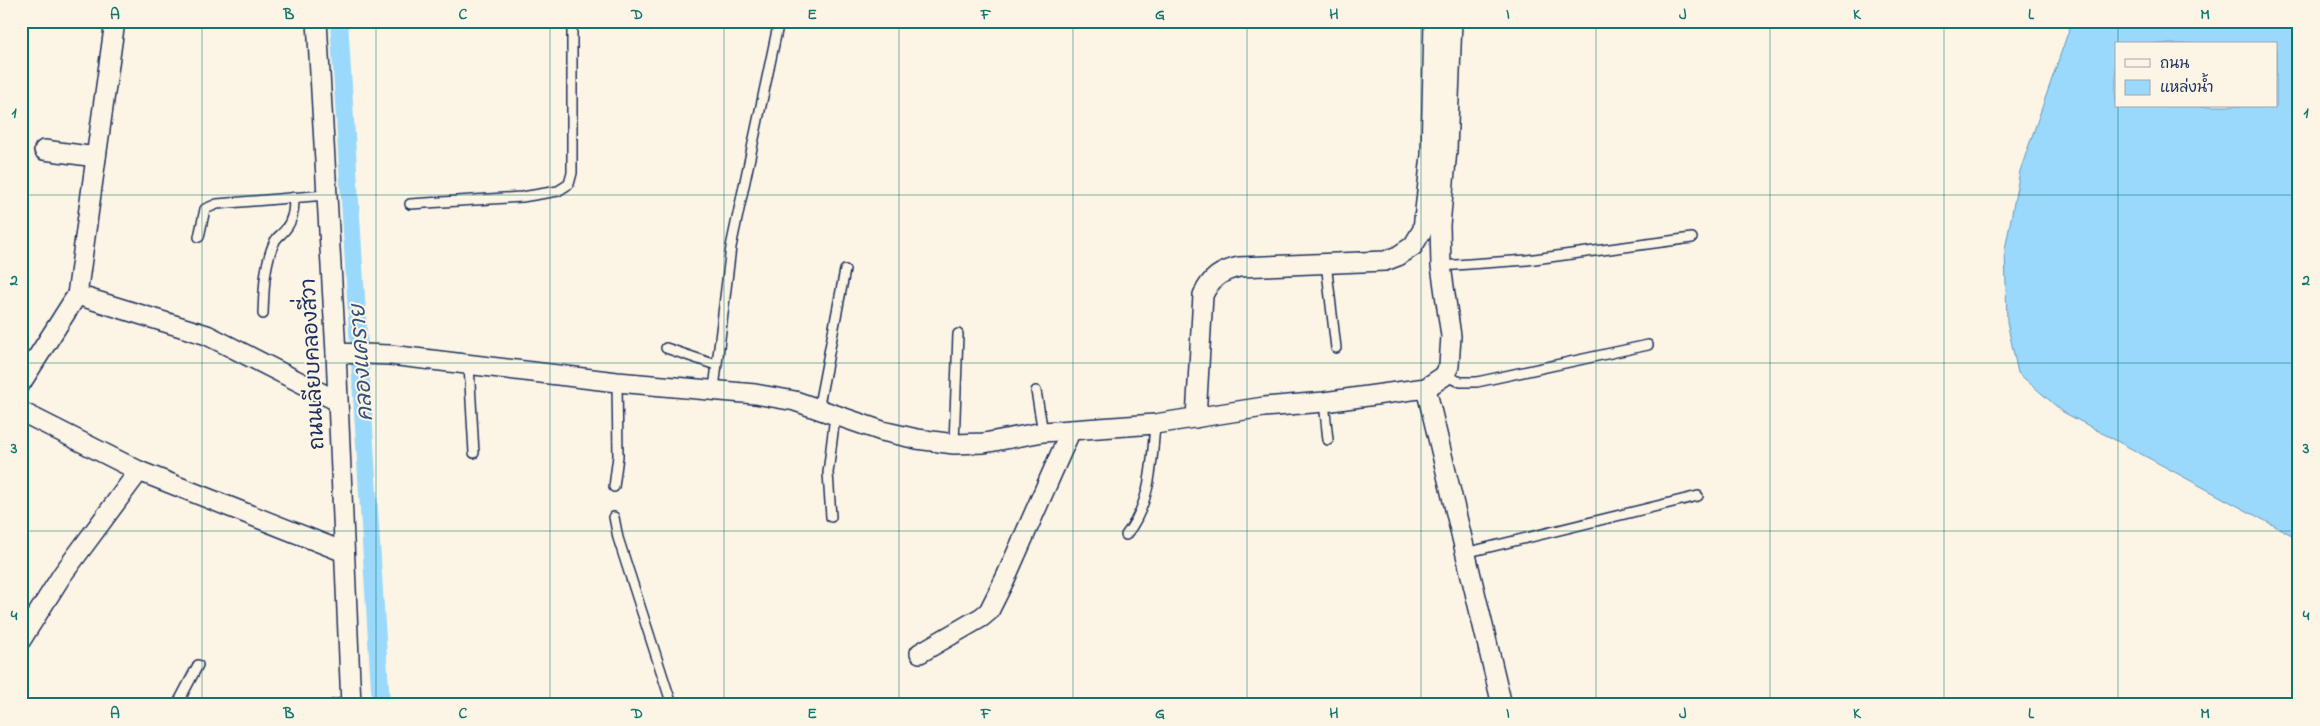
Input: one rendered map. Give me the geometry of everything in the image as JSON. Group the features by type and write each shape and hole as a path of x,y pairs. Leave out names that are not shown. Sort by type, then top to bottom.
{"street":[{"path":"21,383 77,295 115,21"},
{"name":"ถนนเลียบคลองสี่วา","path":"317,21 326,195 344,353 337,401 344,552 345,704"},
{"path":"1196,418 1203,295 1209,282 1225,270 1239,267 1385,261 1398,256 1413,246 1424,229 1431,155 1434,21"},
{"path":"344,353 390,355 469,366 617,382 714,389 795,401 882,431 917,439 954,444 984,443 1043,432 1155,424 1264,407 1324,402 1426,388 1444,376 1449,366 1451,336 1441,266 1440,225 1447,150 1452,21"},
{"path":"44,150 96,157"},
{"path":"77,295 207,335 337,401"},
{"path":"1426,388 1502,705"},
{"path":"22,412 138,470 344,552"},
{"path":"920,653 982,617 989,610 1006,577 1071,430"},
{"path":"21,640 62,575 138,470"}],"lane":[{"path":"410,204 522,197 558,191 569,184 572,172 570,85 572,21"},
{"path":"714,389 731,247 779,21"},
{"path":"199,237 205,209 217,204 326,195"},
{"path":"263,314 264,285 269,259 275,240 290,223 294,197"},
{"path":"1441,266 1527,260 1692,238"},
{"path":"1326,263 1336,348"},
{"path":"831,518 827,413 845,270"},
{"path":"954,444 958,334"},
{"path":"1444,376 1461,382 1477,382 1648,345"},
{"path":"666,348 716,365"},
{"path":"469,366 474,453"},
{"path":"614,487 618,456 617,382"},
{"path":"1036,391 1043,432"},
{"path":"1324,402 1328,440"},
{"path":"1126,535 1137,521 1146,496 1152,468 1155,424"},
{"path":"1465,553 1698,496"},
{"path":"614,517 618,538 672,705"},
{"path":"177,705 198,665"}],"water":[{"path":"2072,21 2299,21 2299,539 2063,412 2018,373 2007,322 2005,250 2020,171"}],"waterway":[{"name":"คลองเเคราย","path":"339,21 381,705"}]}
